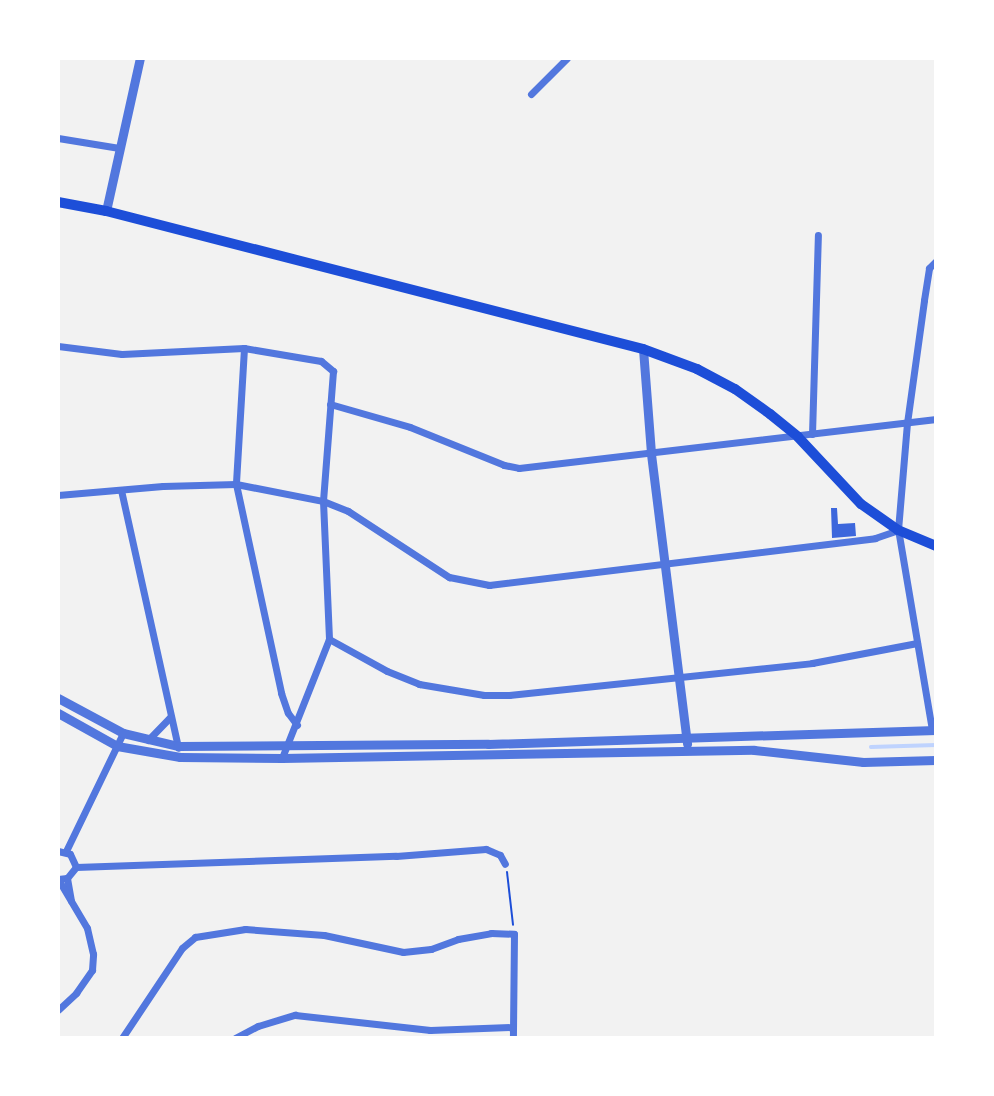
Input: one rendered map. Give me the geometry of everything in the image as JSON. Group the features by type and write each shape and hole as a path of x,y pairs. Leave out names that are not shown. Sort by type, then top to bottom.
{"main road":[{"path":"58,202 106,211 643,349 697,369 735,388 798,437 861,503 898,530 936,545"}],"street":[{"path":"106,211 140,58"},
{"path":"531,94 567,58"},
{"path":"58,138 119,148"},
{"path":"812,434 818,235"},
{"path":"58,698 123,733 178,746 488,744 934,730 898,530 907,423 924,300 934,262"},
{"path":"58,346 122,354 244,348 321,361 331,367 334,378 323,501 329,639 282,758"},
{"path":"244,348 236,484 281,693 288,713 297,725"},
{"path":"643,349 651,454 687,750"},
{"path":"330,404 411,427 504,466 545,466 936,419"},
{"path":"58,495 121,489 236,484 323,501 348,511 449,577 470,582 506,584 874,538 898,530"},
{"path":"121,489 180,757"},
{"path":"329,639 387,671 419,684 484,695 532,695 812,663 917,643"},
{"path":"58,713 117,746 180,757 282,758 754,750 863,762 936,760"},
{"path":"148,740 170,718"},
{"path":"76,867 74,857 62,851 123,733"},
{"path":"58,1010 76,993 92,970 93,954 88,928 58,879 67,878 76,867 486,849 500,855 505,864"},
{"path":"67,878 72,905"},
{"path":"122,1038 182,948 195,937 245,929 351,939 380,949 416,952 458,939 491,933 514,934 513,1038"},
{"path":"235,1038 258,1026 295,1015 430,1030 513,1027"}],"path":[{"path":"505,864 514,934"}],"building":[{"path":"831,508 837,508 838,524 855,523 856,536 832,538"}],"waterway":[{"path":"871,747 936,745"}]}
